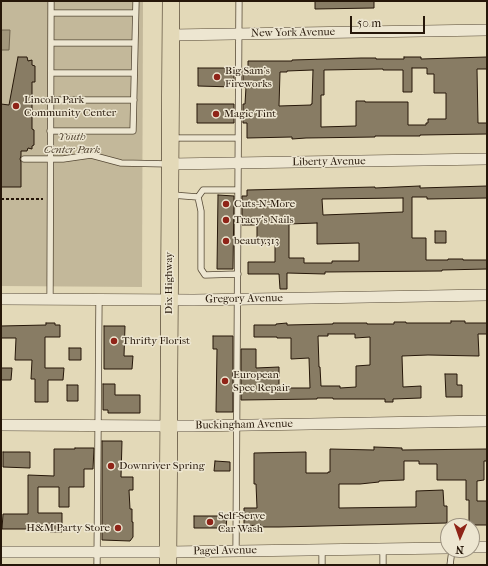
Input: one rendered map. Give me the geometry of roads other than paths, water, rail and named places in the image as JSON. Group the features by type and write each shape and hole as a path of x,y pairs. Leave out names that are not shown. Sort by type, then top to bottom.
{"main road":[{"name":"Dix Highway","path":"168,558 171,1"}],"street":[{"name":"New York Avenue","path":"171,36 487,30"},
{"name":"Liberty Avenue","path":"170,164 487,159"},
{"name":"Gregory Avenue","path":"1,299 237,299 487,295"},
{"name":"Buckingham Avenue","path":"1,425 237,426 487,421"},
{"name":"Pagel Avenue","path":"1,552 97,552 168,558 236,551 440,548"}],"lane":[{"path":"50,299 51,1"},
{"path":"50,130 133,131 136,1"},
{"path":"236,551 239,1"},
{"path":"51,13 136,13"},
{"path":"51,43 135,43"},
{"path":"51,73 134,73"},
{"path":"50,100 134,100"},
{"path":"170,138 238,138"},
{"path":"24,159 62,160 91,155 121,163 170,164"},
{"path":"238,190 203,190 198,197 201,211 201,269 205,274 238,274"},
{"path":"170,195 198,197"},
{"path":"97,565 99,299"},
{"path":"383,548 383,565"},
{"path":"322,550 322,565"}],"place":[{"name":"Big Sam's Fireworks","path":"217,77"},
{"name":"Lincoln Park Community Center","path":"16,106"},
{"name":"Magic Tint","path":"216,114"},
{"name":"Cuts-N-More","path":"226,204"},
{"name":"Tracy's Nails","path":"226,220"},
{"name":"beauty313","path":"226,241"},
{"name":"Thrifty Florist","path":"114,341"},
{"name":"European Spec Repair","path":"225,381"},
{"name":"Downriver Spring","path":"111,466"},
{"name":"Self-Serve Car Wash","path":"210,522"},
{"name":"H&M Party Store","path":"118,528"}],"park label":[{"name":"Youth Center Park","path":"72,143"}]}
